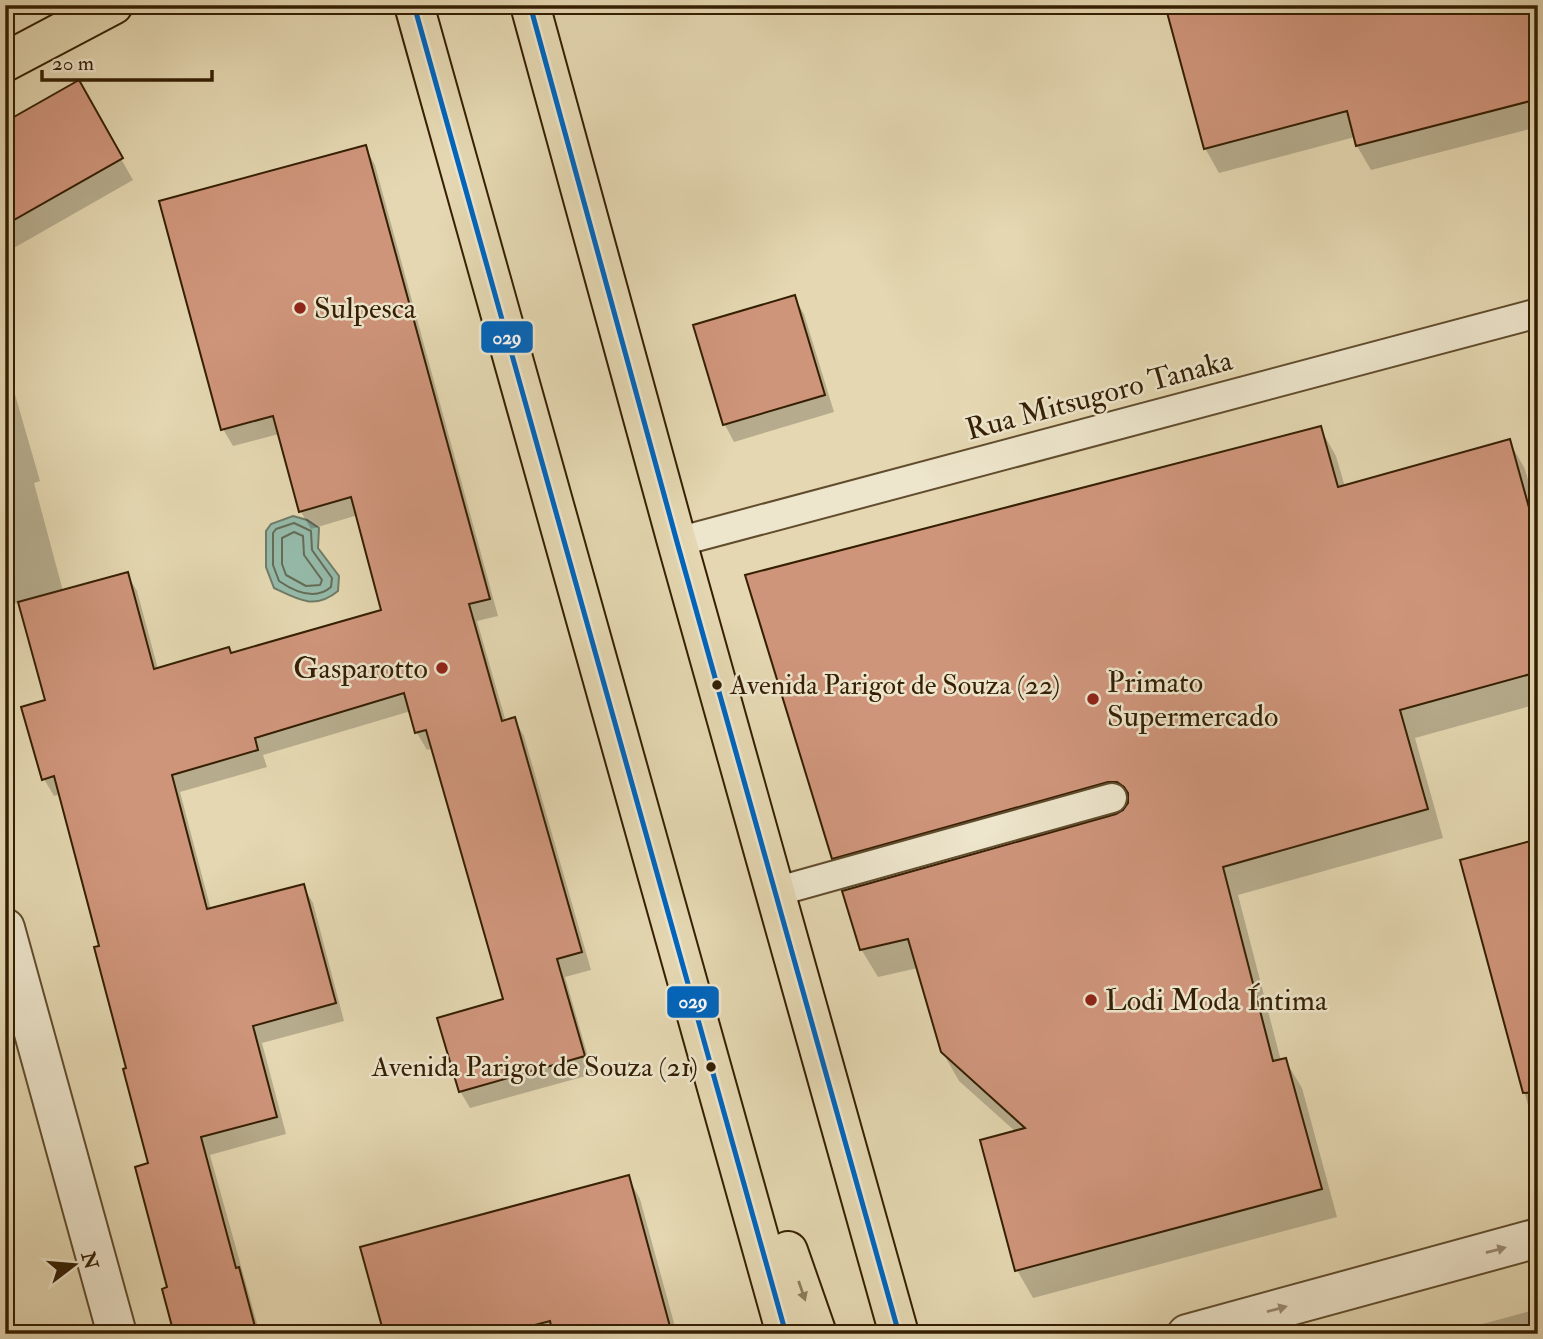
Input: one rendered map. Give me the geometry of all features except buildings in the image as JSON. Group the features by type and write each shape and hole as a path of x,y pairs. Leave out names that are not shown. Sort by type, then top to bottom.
{"main road":[{"path":"5,62 113,5"},
{"path":"414,5 786,1334"},
{"path":"530,5 899,1334"},
{"path":"733,1140 775,1214 817,1334"}],"street":[{"path":"5,928 117,1334"},
{"path":"1188,1334 1538,1238"}],"lane":[{"name":"Rua Mitsugoro Tanaka","path":"677,542 1538,313"},
{"path":"775,892 1112,798"}],"water":[{"path":"293,516 307,520 319,528 318,548 339,576 338,591 330,597 314,602 307,601 274,588 266,567 266,531 271,524"}],"transit line":[{"name":"029","path":"414,5 786,1334"},
{"name":"029","path":"530,5 899,1334"}],"place":[{"name":"Sulpesca","path":"300,308"},
{"name":"Gasparotto","path":"442,668"},
{"name":"Avenida Parigot de Souza (22)","path":"717,685"},
{"name":"Primato Supermercado","path":"1093,699"},
{"name":"Lodi Moda Íntima","path":"1091,1000"},
{"name":"Avenida Parigot de Souza (21)","path":"711,1067"}]}
